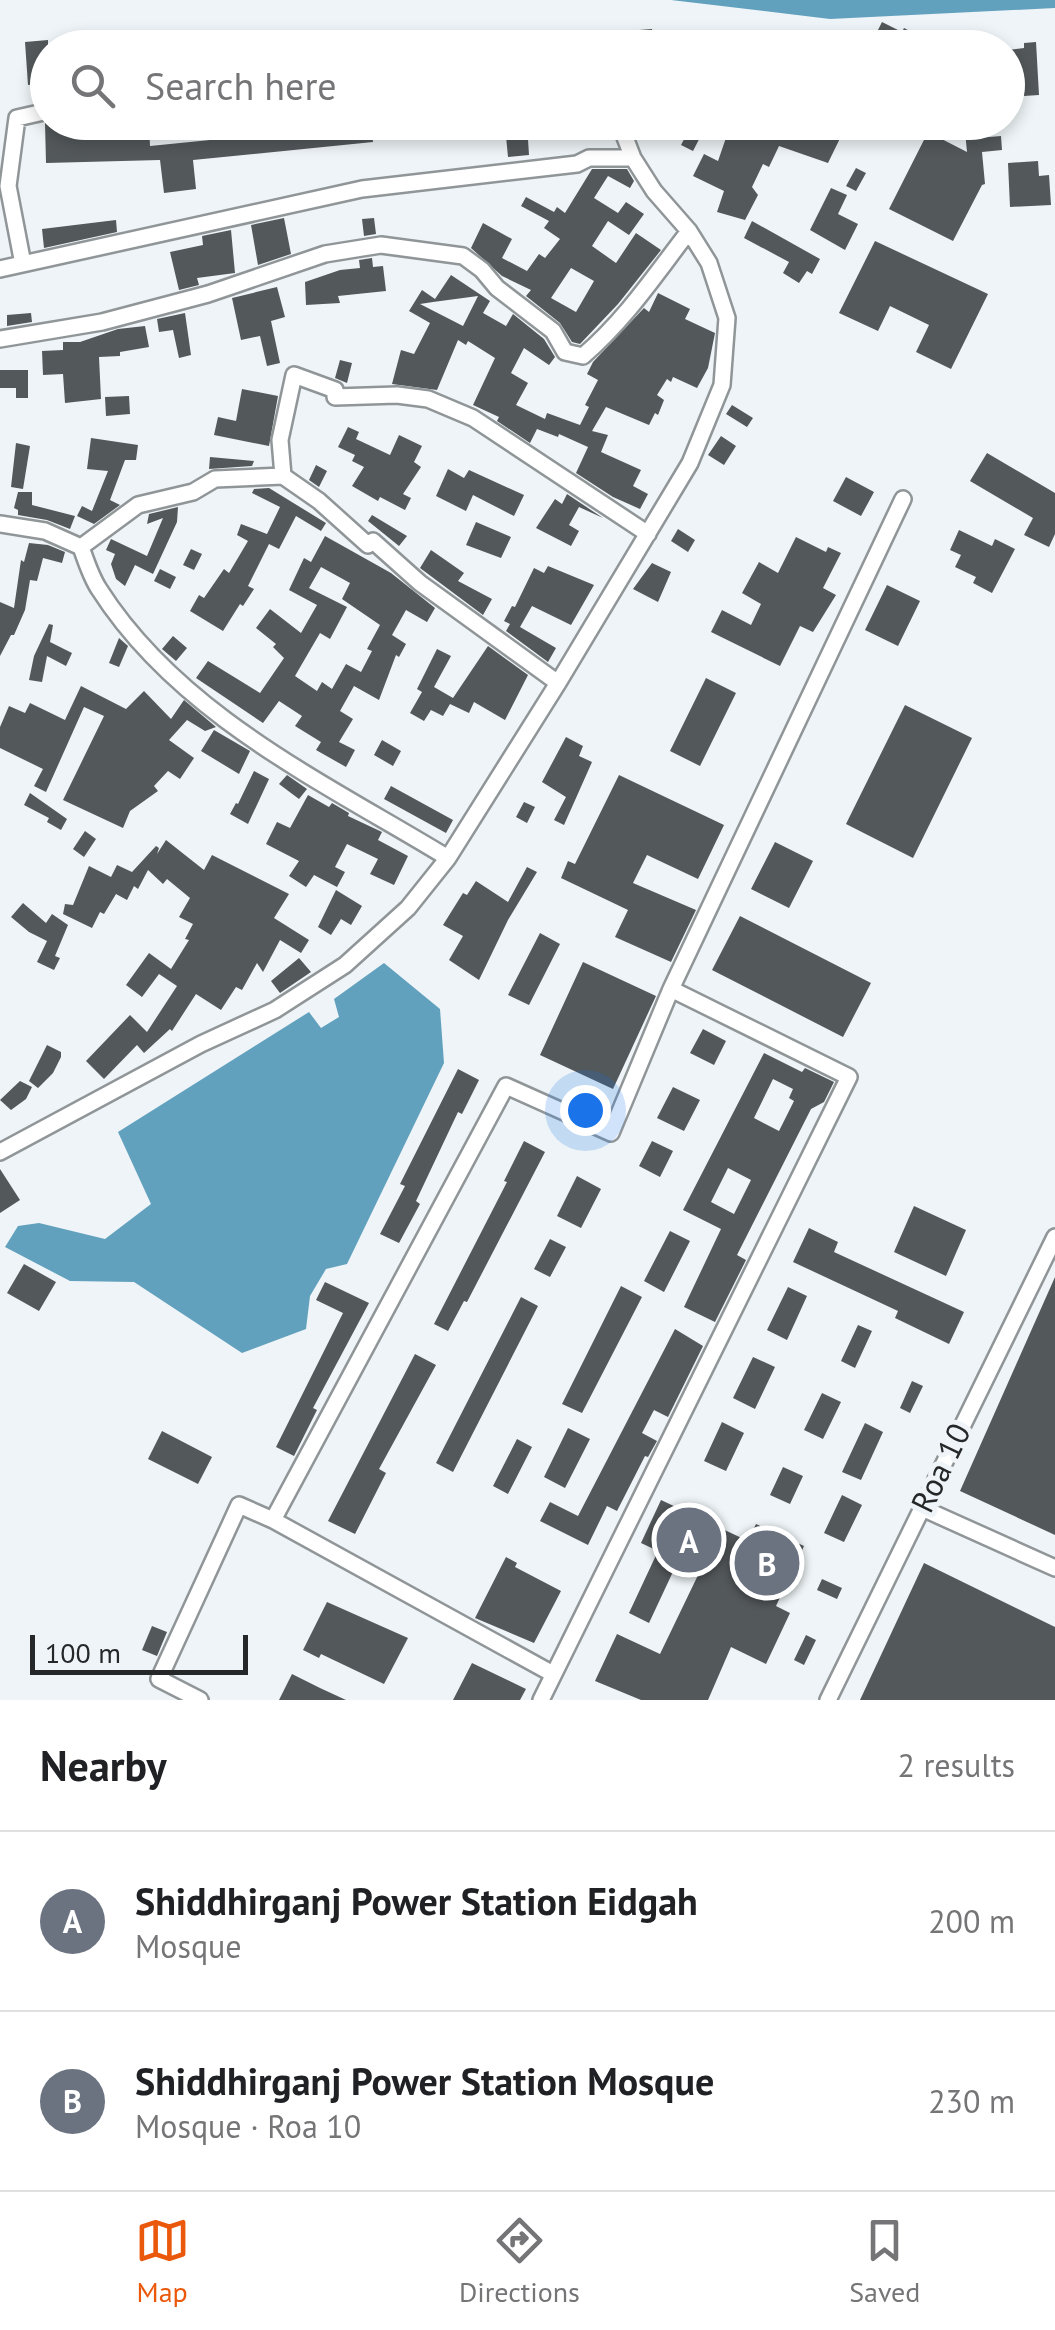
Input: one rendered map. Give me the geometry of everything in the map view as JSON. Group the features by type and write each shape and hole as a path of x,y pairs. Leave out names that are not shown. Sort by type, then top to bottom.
{"street":[{"path":"24,264 8,186 17,118 30,115"},
{"path":"0,1152 200,1044 275,1010 345,966 408,908 448,858 558,683 690,463 722,386 726,318 709,263 690,231 632,158 626,140"},
{"path":"0,270 362,188 577,164 589,158 632,158"},
{"path":"0,339 102,322 208,294 325,254 381,246 463,256 553,331 566,352 583,356 631,308 690,231"},
{"path":"283,476 280,440 294,375 335,390 335,397 397,395 428,399 473,418 648,534"},
{"path":"80,547 138,505 193,492 215,479 283,476 319,501 368,545 373,541 435,594 558,683"},
{"path":"273,1520 506,1086 611,1133 672,989 903,498"},
{"path":"0,524 45,530 80,547 97,588 142,644 205,706 282,758 448,858"},
{"path":"540,1700 848,1076 672,989"},
{"name":"Roa 10","path":"828,1700 1055,1237"},
{"path":"200,1700 159,1680 239,1505 553,1674"},
{"path":"922,1508 1055,1568"}],"water":[{"path":"671,0 1055,0 1055,8 830,19"},
{"path":"384,963 440,1009 444,1063 347,1264 326,1269 310,1296 306,1329 242,1353 134,1282 70,1281 5,1247 18,1226 39,1223 105,1239 151,1204 118,1132 309,1012 321,1028 339,1017 334,999"}],"building":[{"path":"882,22 898,30 878,30"},
{"path":"25,42 30,42 28,85"},
{"path":"1036,42 1039,95 1025,96 1025,43"},
{"path":"45,140 150,140 150,146 210,140 373,142 193,160 196,189 164,193 160,160 46,163"},
{"path":"506,140 528,140 529,155 508,157"},
{"path":"684,140 699,140 693,151 681,145"},
{"path":"725,140 839,140 828,163 779,146 769,167 763,164 752,187 758,195 745,220 717,212 724,191 693,176 704,154 718,161"},
{"path":"924,140 944,140 967,152 966,140 1001,140 1002,150 982,152 985,184 953,241 889,209"},
{"path":"1038,161 1039,176 1049,175 1051,205 1010,207 1008,163"},
{"path":"856,168 866,173 856,191 846,186"},
{"path":"592,169 627,169 634,181 630,188 608,176 594,198 618,213 626,202 644,214 629,235 608,221 592,246 616,263 636,233 661,250 580,344 572,342 560,323 526,296 531,290 502,276 471,248 483,223 512,239 502,258 527,271 539,254 545,258 560,239 544,228 549,221 521,206 526,197 554,212 557,207 565,213","holes":["571,268 594,281 576,312 551,298"]},
{"path":"831,188 847,195 838,214 858,224 845,250 810,230"},
{"path":"284,218 291,254 258,265 251,225"},
{"path":"374,218 376,234 364,236 362,219"},
{"path":"116,220 117,232 44,248 42,229"},
{"path":"752,221 820,259 812,274 807,271 799,283 783,273 789,262 744,238"},
{"path":"231,230 235,273 197,278 199,285 179,290 170,252 203,245 202,236"},
{"path":"875,241 988,294 951,369 916,352 929,325 890,306 878,331 839,313"},
{"path":"372,258 373,267 383,266 386,291 338,296 340,303 306,305 305,282 360,268 359,260"},
{"path":"451,275 490,301 483,313 506,326 513,314 544,339 555,357 549,365 524,348 511,373 528,383 516,405 545,419 547,413 580,425 598,380 587,374 593,362 644,308 649,312 658,293 690,309 685,319 715,333 708,368 697,388 673,377 671,382 667,379 657,395 664,400 649,425 606,407 592,431 608,435 601,452 641,470 633,486 648,494 640,509 576,473 588,447 537,429 530,443 497,421 499,417 473,405 495,358 468,341 466,345 458,340 437,390 392,384 401,350 414,354 430,323 409,311 422,290 435,299","holes":["478,296 463,326 420,304"]},
{"path":"277,287 285,317 271,321 280,363 267,366 260,336 241,340 232,298"},
{"path":"31,313 32,322 7,326 7,315"},
{"path":"185,313 191,355 179,358 173,330 159,332 157,319"},
{"path":"145,326 149,347 120,352 120,356 99,357 101,399 65,403 63,374 43,375 42,351 63,350 63,342 80,342 118,329"},
{"path":"340,360 352,363 347,383 335,378"},
{"path":"0,370 28,370 28,398 16,398 16,388 0,388"},
{"path":"242,389 278,396 269,446 214,435 218,417 236,421"},
{"path":"129,396 130,414 106,416 105,397"},
{"path":"732,405 753,418 747,427 726,414"},
{"path":"348,427 359,432 356,439 390,455 399,435 422,446 414,462 421,467 403,494 411,498 405,510 352,486 364,467 352,461 355,455 338,447"},
{"path":"721,436 736,446 724,465 708,455"},
{"path":"91,438 138,445 136,460 125,460 110,500 120,505 94,524 77,516 82,506 92,511 108,471 87,469"},
{"path":"16,443 30,446 23,489 11,487"},
{"path":"987,453 1055,493 1055,534 1049,547 1024,535 1033,518 970,481"},
{"path":"210,457 254,461 252,466 209,469"},
{"path":"316,465 327,471 319,487 309,480"},
{"path":"448,469 464,478 469,470 524,495 514,516 473,495 466,511 436,496"},
{"path":"846,477 874,492 861,516 833,501"},
{"path":"269,488 326,523 321,531 296,516 279,549 269,544 248,586 254,589 223,631 190,611 199,595 204,598 224,569 229,573 248,541 237,535 241,524 267,534 280,507 252,493 254,489"},
{"path":"18,492 32,492 32,505 75,516 70,529 18,515 14,508"},
{"path":"567,494 603,518 579,507 569,525 579,531 571,546 536,528 555,499 562,504"},
{"path":"178,507 177,522 153,574 135,565 125,586 116,579 111,564 115,554 106,550 111,539 147,556 163,518 147,524 149,514"},
{"path":"372,515 407,536 399,546 368,521"},
{"path":"476,522 511,537 501,558 466,545"},
{"path":"678,529 695,540 688,552 671,541"},
{"path":"959,530 992,546 995,539 1015,549 992,593 973,583 976,577 955,567 961,555 950,550"},
{"path":"325,536 391,573 435,608 427,622 406,610 392,635 406,644 399,657 396,655 379,700 354,686 340,711 353,719 339,742 355,750 346,767 316,750 321,742 295,726 302,716 279,701 263,723 196,678 208,661 260,693 284,658 273,647 276,644 256,628 270,609 301,633 317,605 289,590 304,558 311,562","holes":["321,567 350,583 342,599 380,625 367,649 372,651 361,672 346,664 332,689 322,682 317,691 295,676 320,633 330,639 347,607 309,588"]},
{"path":"796,537 826,552 828,547 841,553 823,588 836,595 813,632 800,626 780,666 711,632 722,610 751,625 761,604 742,593 759,562 778,573"},
{"path":"29,543 65,552 62,563 43,558 37,581 30,580 25,610 0,656 0,602 14,608 21,560 24,562"},
{"path":"191,549 202,554 194,570 183,565"},
{"path":"431,550 464,573 458,581 492,599 483,615 420,568"},
{"path":"652,563 671,572 658,602 633,589"},
{"path":"548,566 594,585 571,625 532,606 520,627 556,648 548,662 506,631 510,624 504,621 534,568 544,573"},
{"path":"160,569 176,577 170,589 154,581"},
{"path":"887,585 920,601 898,646 865,630"},
{"path":"49,624 53,625 50,642 72,653 66,666 47,656 42,682 29,680 34,656"},
{"path":"173,636 187,648 176,661 162,649"},
{"path":"119,638 128,646 119,667 109,663"},
{"path":"488,646 528,675 505,720 474,702 469,713 450,704 443,716 431,710 424,721 410,713 437,649 451,656 434,687 453,698"},
{"path":"706,678 736,693 700,766 670,751"},
{"path":"81,686 126,709 144,691 171,719 184,700 216,727 205,731 187,720 169,740 194,758 180,779 168,771 154,786 158,791 130,811 123,828 63,800 104,716 84,707 46,792 34,786 43,769 0,748 0,727 9,706 25,713 30,703 65,720"},
{"path":"905,705 972,738 913,858 846,824"},
{"path":"214,730 250,751 239,774 201,751"},
{"path":"566,737 583,746 579,756 592,762 564,825 554,820 566,797 542,782"},
{"path":"382,740 401,751 393,766 374,755"},
{"path":"254,771 269,779 248,824 230,814"},
{"path":"287,775 307,789 299,799 279,784"},
{"path":"619,775 724,825 698,879 647,855 633,883 696,910 671,962 615,937 628,910 561,878 568,861 575,864"},
{"path":"391,786 453,820 446,833 384,799"},
{"path":"30,793 67,819 61,830 47,822 49,818 24,805"},
{"path":"308,795 329,807 332,803 348,816 382,832 378,840 408,856 394,885 370,874 378,859 347,844 335,867 345,872 337,887 314,875 306,887 289,876 299,861 266,844 277,822 290,828"},
{"path":"524,802 535,807 527,823 516,817"},
{"path":"85,831 96,839 84,857 73,849"},
{"path":"166,840 204,870 212,855 289,894 274,918 309,940 301,953 280,940 263,972 257,963 242,990 236,987 221,1010 196,994 172,1031 144,1053 137,1045 104,1079 86,1061 130,1015 147,1032 177,986 159,974 142,997 126,985 149,953 171,969 189,940 185,939 193,924 179,917 190,898 167,879 163,884 148,870 127,900 116,894 92,928 63,914 65,904 73,905 89,866 111,877 117,865 132,872 156,846 157,854"},
{"path":"775,842 813,861 789,908 751,889"},
{"path":"527,867 537,872 479,980 449,960 463,936 443,925 463,893 467,895 476,881 508,902"},
{"path":"336,890 362,906 351,925 341,919 331,935 318,927"},
{"path":"23,903 46,923 52,914 68,925 55,956 60,958 54,970 37,962 47,941 11,917"},
{"path":"740,916 871,983 843,1037 712,970"},
{"path":"540,933 560,944 529,1005 508,995"},
{"path":"299,958 311,972 280,993 271,981"},
{"path":"583,962 656,996 613,1089 540,1055"},
{"path":"703,1029 726,1041 714,1065 690,1053"},
{"path":"47,1045 61,1052 61,1057 53,1073 38,1088 29,1081"},
{"path":"764,1053 802,1072 805,1068 834,1082 824,1102 811,1109 737,1255 746,1260 715,1322 684,1307 721,1229 683,1210","holes":["773,1079 793,1089 789,1098 794,1101 779,1131 754,1118","728,1168 751,1180 734,1214 711,1202"]},
{"path":"458,1069 479,1080 462,1114 458,1112 416,1201 420,1204 399,1243 380,1234 405,1186 400,1184"},
{"path":"20,1081 32,1087 26,1099 11,1110 0,1100"},
{"path":"673,1087 700,1100 684,1131 657,1118"},
{"path":"524,1141 545,1152 448,1331 434,1324"},
{"path":"652,1141 673,1151 660,1177 639,1166"},
{"path":"0,1169 20,1200 0,1213"},
{"path":"577,1176 601,1189 581,1228 557,1216"},
{"path":"914,1206 966,1230 946,1276 894,1252"},
{"path":"809,1228 838,1242 834,1252 964,1312 949,1344 895,1318 898,1311 793,1262"},
{"path":"670,1231 690,1241 664,1292 644,1281"},
{"path":"550,1239 566,1247 550,1277 534,1269"},
{"path":"24,1264 56,1282 39,1311 7,1293"},
{"path":"1055,1277 1055,1535 960,1491"},
{"path":"325,1282 369,1303 313,1408 317,1410 294,1456 276,1447 343,1313 316,1300"},
{"path":"621,1286 642,1297 582,1413 562,1404"},
{"path":"788,1287 807,1296 787,1340 767,1330"},
{"path":"521,1297 538,1306 453,1472 436,1463"},
{"path":"858,1325 872,1331 855,1368 841,1361"},
{"path":"675,1329 703,1346 668,1417 654,1410 642,1433 657,1441 617,1511 607,1506 588,1545 540,1521 550,1502 578,1516"},
{"path":"415,1354 436,1365 379,1469 386,1473 355,1534 328,1521"},
{"path":"753,1357 775,1367 755,1409 733,1398"},
{"path":"912,1381 923,1386 910,1413 900,1408"},
{"path":"822,1393 841,1402 823,1439 804,1430"},
{"path":"722,1422 744,1433 726,1471 704,1461"},
{"path":"865,1423 883,1432 861,1480 842,1472"},
{"path":"568,1428 590,1439 565,1488 544,1477"},
{"path":"162,1431 212,1457 198,1484 148,1459"},
{"path":"517,1439 532,1447 508,1494 493,1486"},
{"path":"783,1467 803,1476 790,1504 770,1495"},
{"path":"842,1495 862,1505 844,1542 824,1533"},
{"path":"661,1500 748,1541 756,1524 804,1546 776,1606 790,1613 766,1664 731,1647 708,1700 641,1700 595,1681 617,1634 660,1654 700,1571 678,1561 649,1623 629,1613 658,1551 641,1543"},
{"path":"506,1557 517,1563 515,1567 561,1591 534,1643 475,1618"},
{"path":"924,1563 1055,1627 1055,1700 860,1700"},
{"path":"822,1579 842,1588 837,1599 817,1590"},
{"path":"327,1602 408,1638 384,1684 321,1654 319,1658 303,1650"},
{"path":"152,1626 167,1632 157,1656 142,1650"},
{"path":"806,1635 816,1640 804,1665 794,1660"},
{"path":"472,1663 526,1689 520,1700 453,1700"},
{"path":"292,1674 320,1688 346,1700 279,1700"}],"place":[{"name":"Shiddhirganj Power Station Eidgah","path":"689,1540"},
{"name":"Shiddhirganj Power Station Mosque","path":"767,1563"}]}
